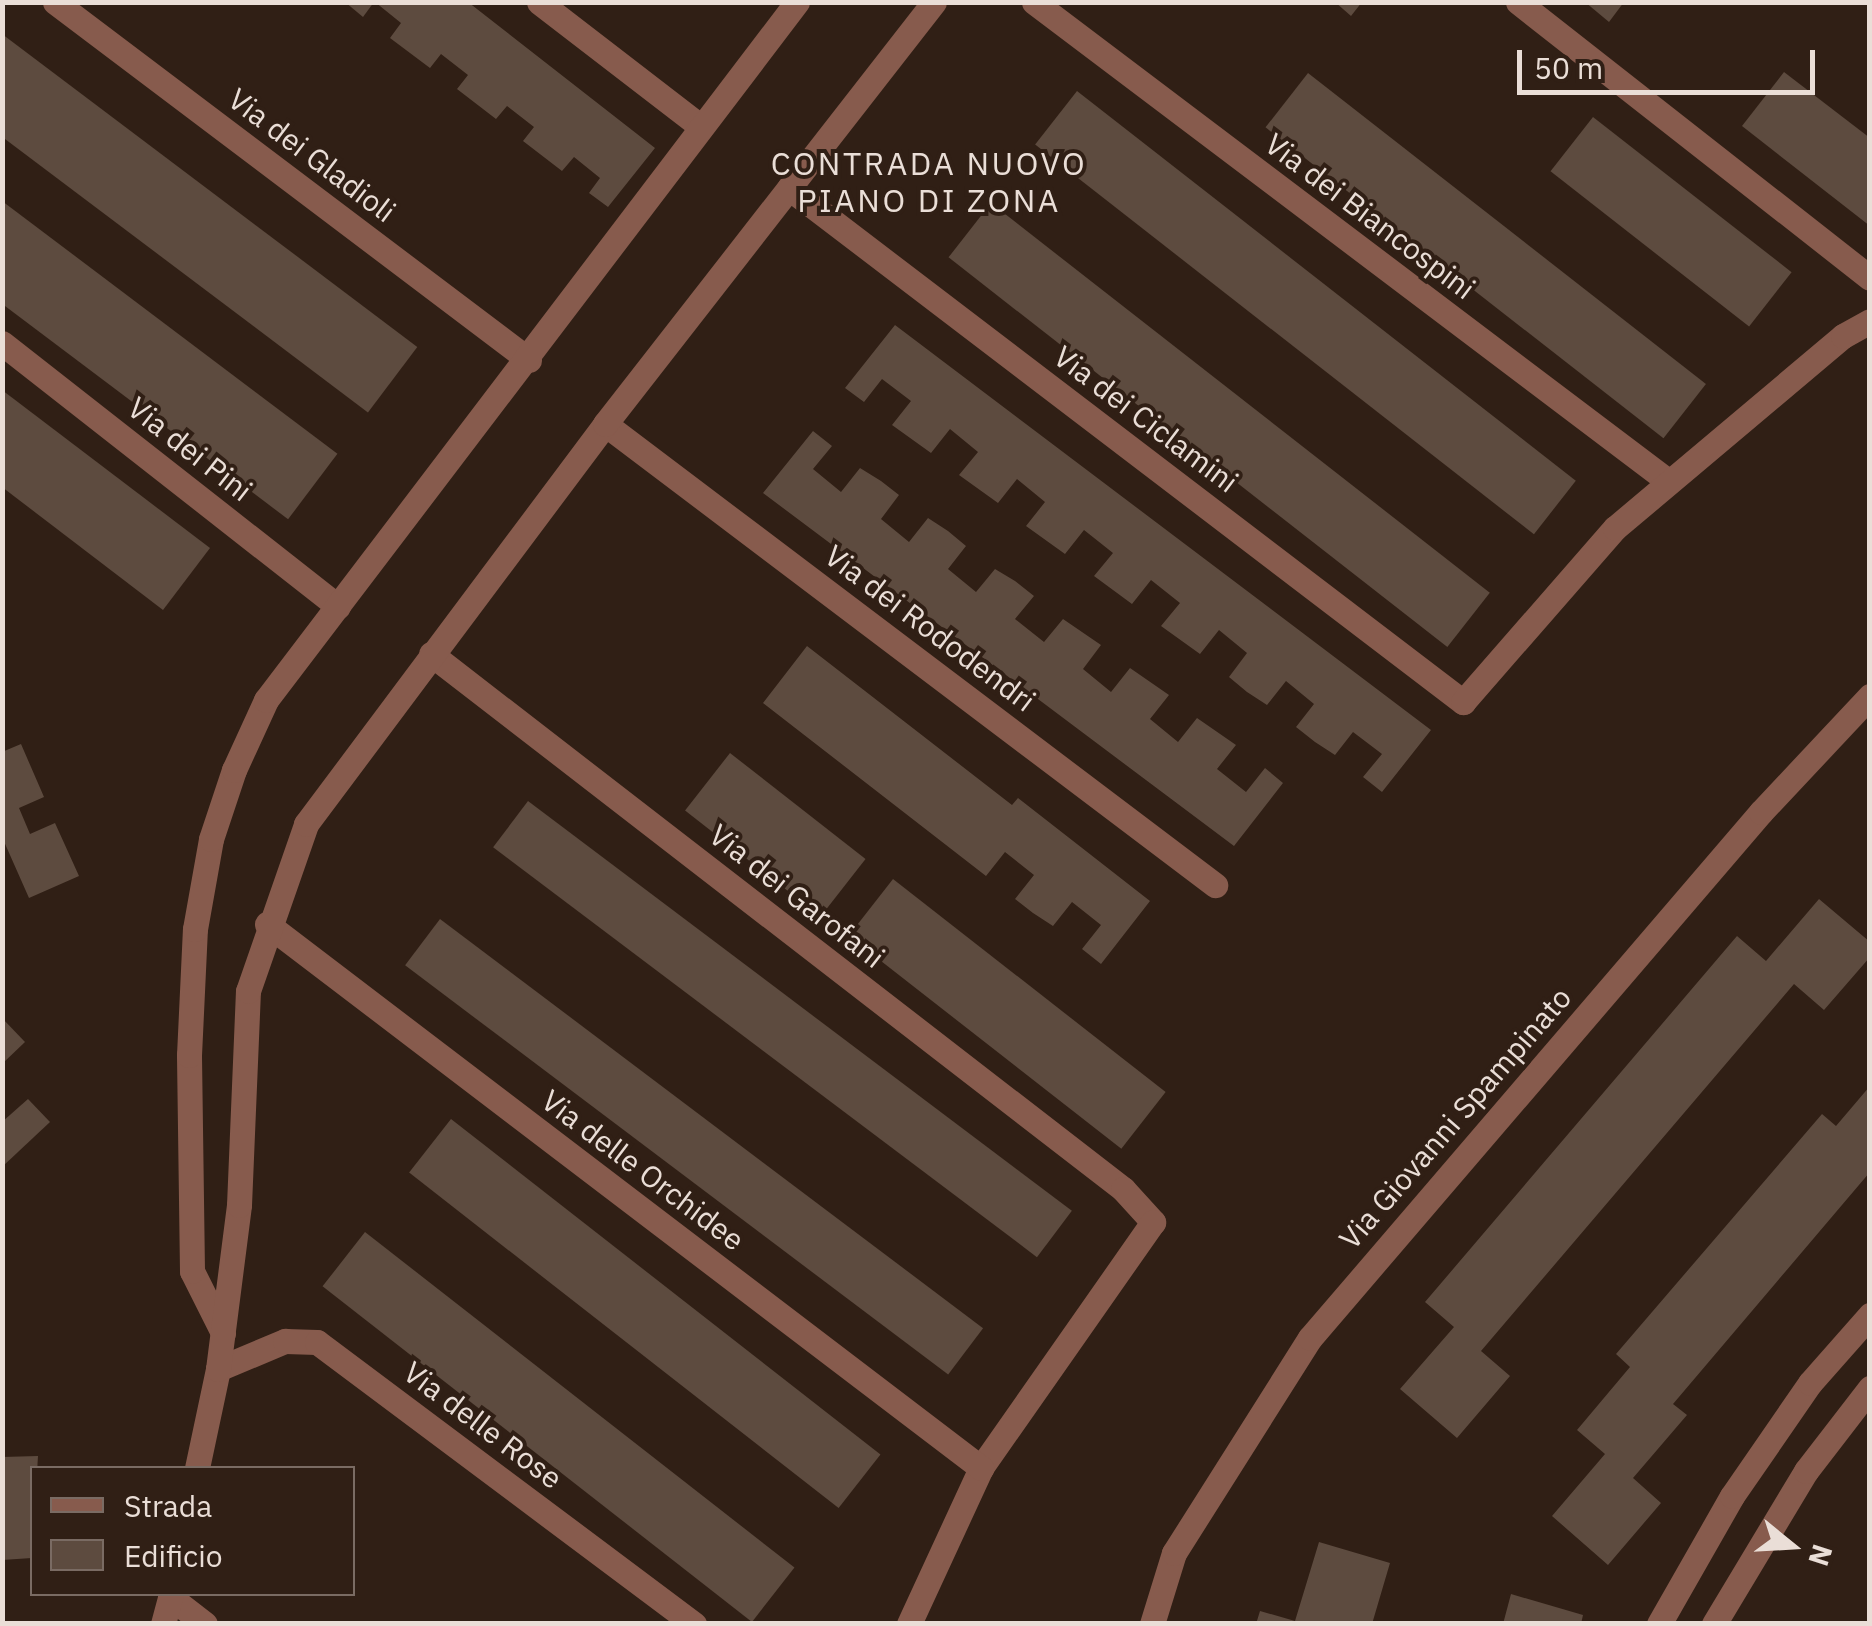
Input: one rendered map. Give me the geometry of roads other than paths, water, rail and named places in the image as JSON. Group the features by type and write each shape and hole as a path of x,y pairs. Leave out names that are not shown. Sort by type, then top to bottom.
{"street":[{"name":"Via dei Gladioli","path":"56,2 529,360"},
{"path":"539,2 700,126"},
{"path":"223,1332 192,1271 189,1232 195,929 211,839 234,770 266,700 529,360 700,126 797,2"},
{"path":"197,1466 218,1369 239,1206 248,991 290,858 326,791 605,424 934,2"},
{"name":"Via dei Biancospini","path":"1034,2 1668,480"},
{"path":"1518,2 1870,278"},
{"name":"Via dei Ciclamini","path":"789,188 1463,702 1615,528 1668,480"},
{"path":"1668,480 1842,336 1870,321"},
{"name":"Via dei Pini","path":"2,343 338,606"},
{"name":"Via dei Rododendri","path":"605,424 1215,885"},
{"name":"Via dei Garofani","path":"431,654 1124,1189 1153,1222 981,1468"},
{"name":"Via Giovanni Spampinato","path":"1152,1624 1174,1553 1310,1338 1761,812 1870,696"},
{"name":"Via delle Orchidee","path":"267,924 981,1468"},
{"path":"1659,1624 1732,1496 1810,1383 1870,1316"},
{"name":"Via delle Rose","path":"218,1369 285,1341 317,1342 694,1624"},
{"path":"1714,1624 1806,1471 1870,1388"},
{"path":"909,1624 981,1468"},
{"path":"163,1624 171,1596"},
{"path":"172,1596 206,1624"}],"district":[{"name":"CONTRADA NUOVO PIANO DI ZONA","path":"929,182"}]}
